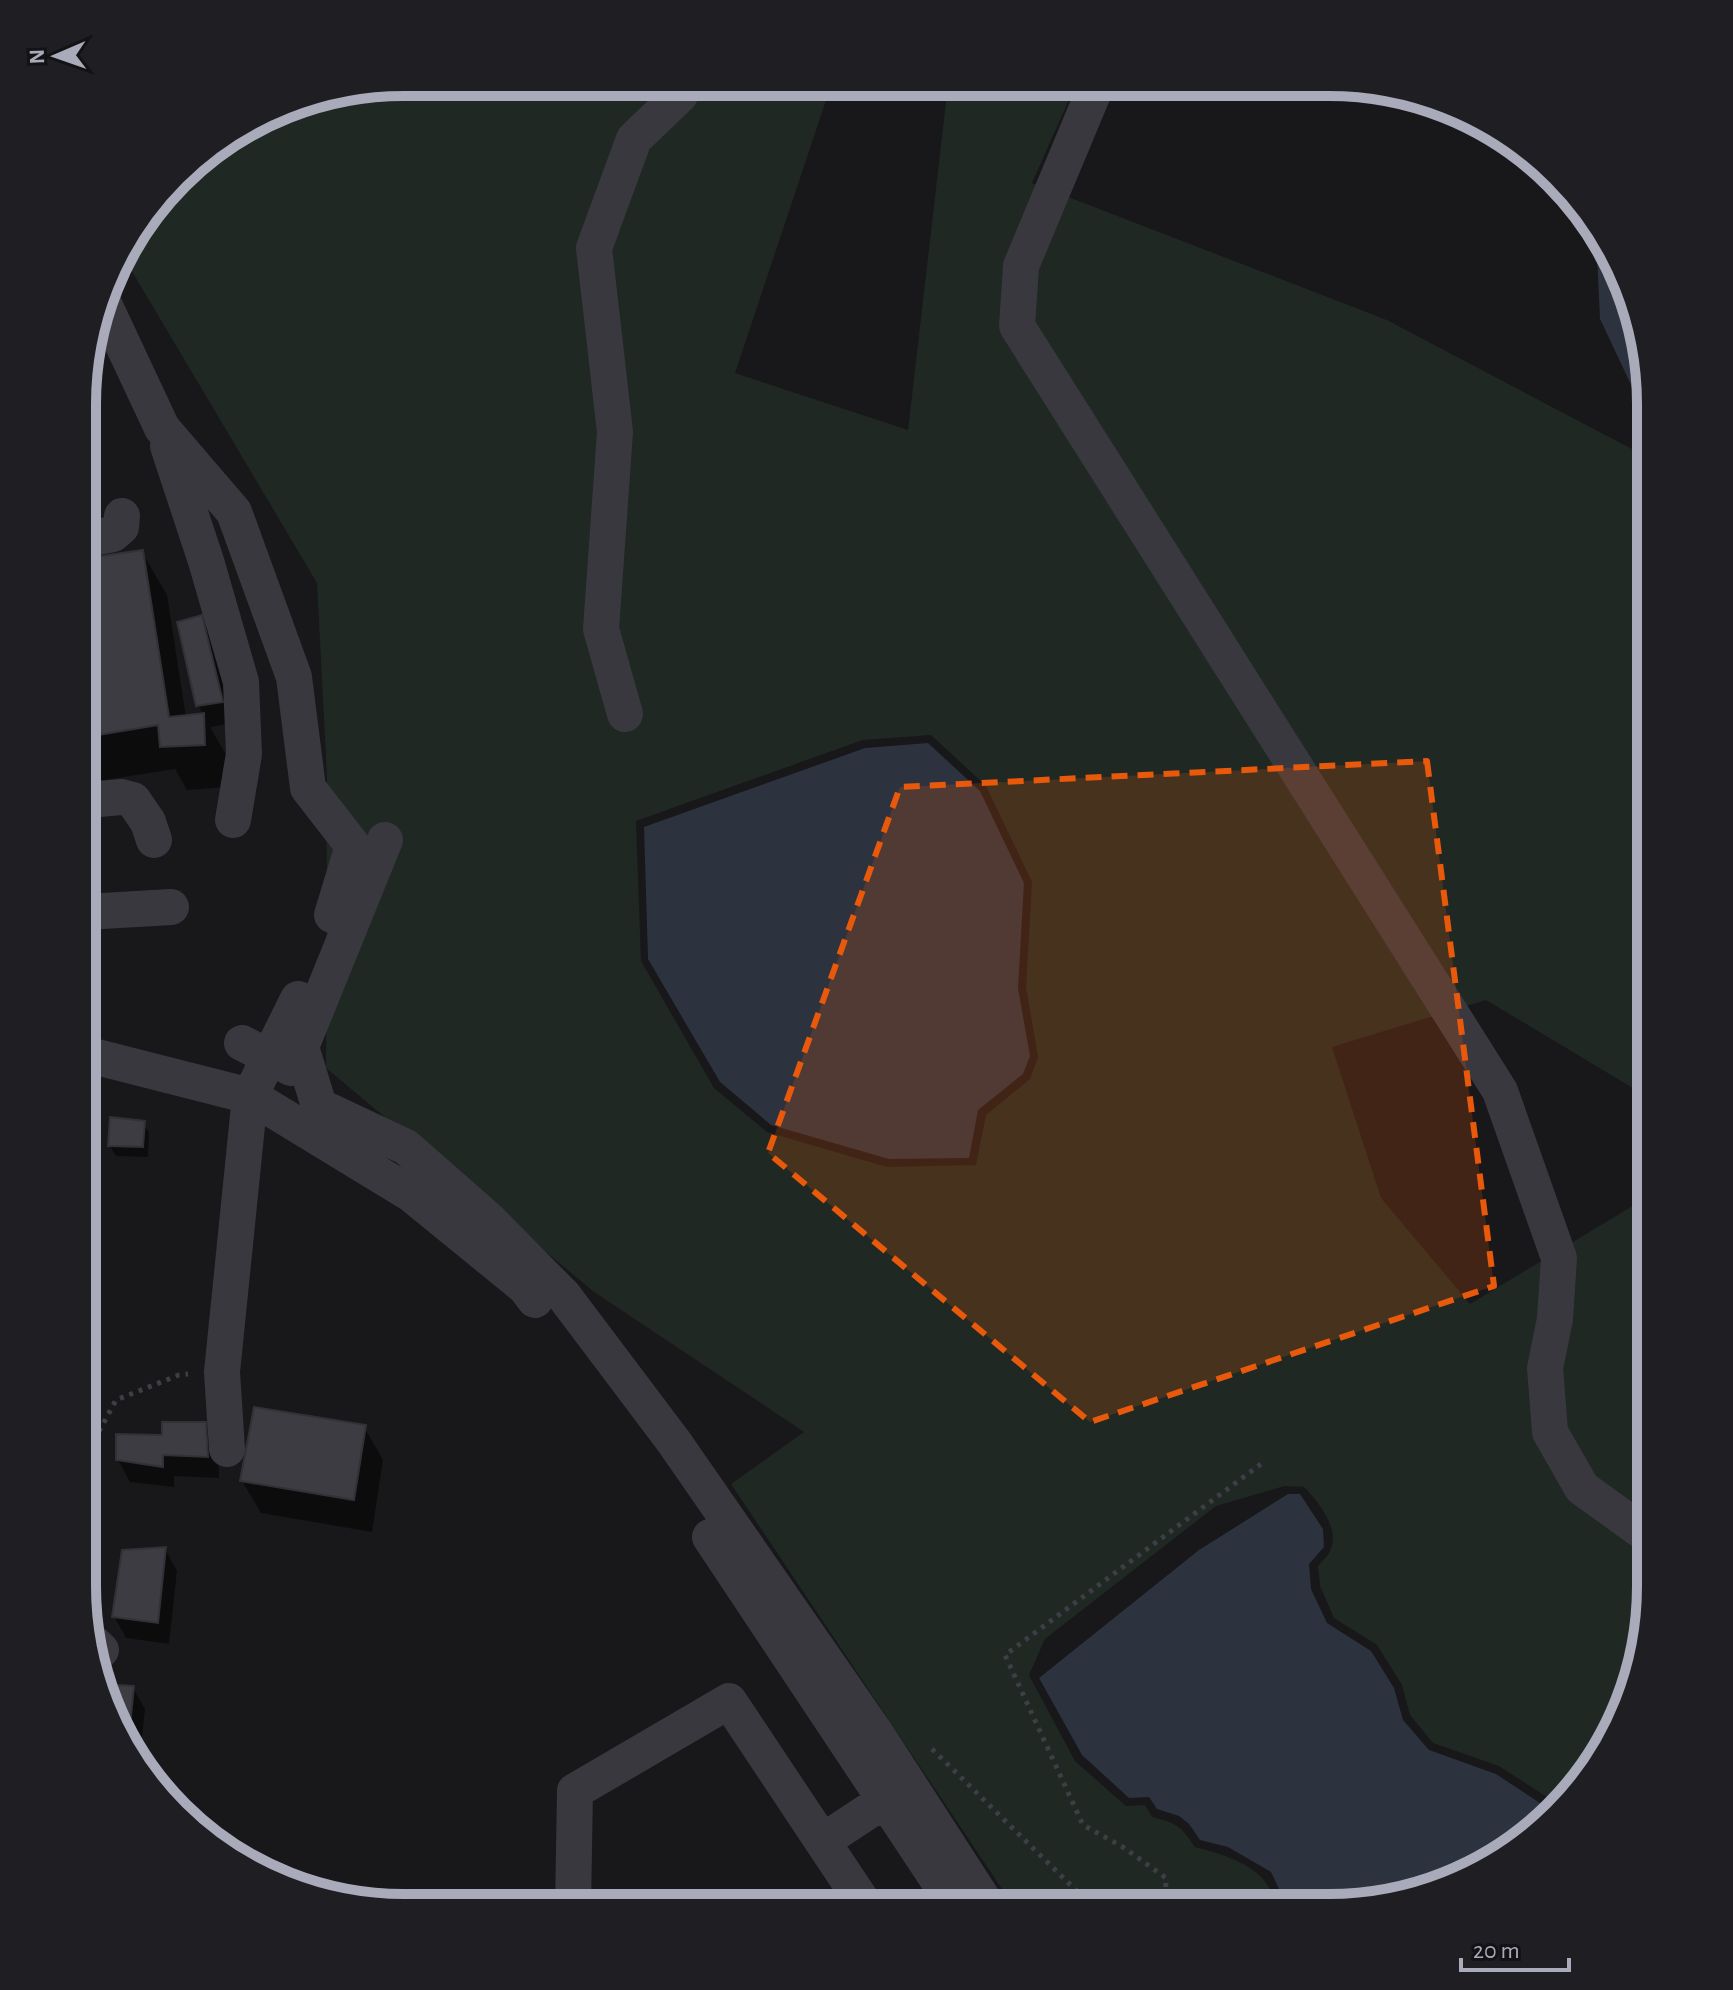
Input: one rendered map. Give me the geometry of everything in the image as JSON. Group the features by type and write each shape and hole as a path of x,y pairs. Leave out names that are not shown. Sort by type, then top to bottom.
{"street":[{"path":"625,714 601,629 615,432 594,248 634,139 679,96"},
{"path":"1092,96 1021,266 1017,326 1500,1091 1559,1258 1555,1319 1545,1368 1550,1432 1582,1488 1637,1528"},
{"path":"109,315 162,428 206,561 241,682 244,754 233,820"},
{"path":"162,428 234,512 294,677 308,788 353,846 320,956 256,1050 222,1372 227,1449"},
{"path":"96,537 113,534 121,527 122,516"},
{"path":"96,799 122,797 133,800 148,822 154,840"},
{"path":"385,840 301,1047 319,1106 406,1147 489,1220 564,1296 674,1442 877,1735 896,1793 949,1894"},
{"path":"96,911 171,907"},
{"path":"256,1050 310,1078"},
{"path":"96,1057 250,1096 411,1194 525,1287 641,1433 896,1793 978,1894"},
{"path":"573,1894 575,1791 729,1701 858,1894"},
{"path":"823,1841 896,1793"}],"path":[{"path":"96,1437 116,1400 179,1375 222,1372"},
{"path":"1165,1894 1166,1878 1123,1847 1083,1825 1005,1655 1261,1464"},
{"path":"927,1744 1080,1894"}],"highlighted area":[{"path":"1427,761 1494,1286 1090,1422 768,1153 900,787"}],"shaded area":[{"path":"827,96 735,373 908,430 947,96 1071,96 1032,183 1387,320 1637,452 1637,1091 1486,1000 1332,1047 1381,1198 1470,1304 1637,1203 1637,1586 1634,1626 1614,1704 1585,1757 1551,1800 1499,1766 1433,1743 1410,1715 1402,1685 1377,1645 1334,1618 1320,1586 1318,1566 1333,1543 1330,1525 1304,1487 1285,1486 1216,1506 1045,1639 1029,1675 1075,1761 1126,1806 1145,1805 1152,1817 1178,1826 1195,1847 1234,1859 1257,1873 1271,1894 1005,1894 731,1484 804,1432 594,1292 326,1068 327,777 317,583 129,266 172,201 201,172 233,148 305,112 344,102 384,97","holes":["931,735 986,786 1032,882 1026,987 1038,1057 1030,1079 986,1115 976,1165 887,1167 767,1132 714,1088 641,961 636,821 863,740"]}],"water":[{"path":"1597,256 1621,305 1631,344 1636,391 1600,319"},
{"path":"928,743 980,791 1024,883 1018,988 1030,1056 1023,1074 978,1110 969,1158 889,1159 771,1125 720,1082 648,959 644,827 865,748"},
{"path":"1288,1494 1300,1494 1323,1529 1324,1547 1309,1564 1311,1589 1327,1623 1371,1651 1394,1688 1403,1720 1429,1750 1496,1774 1545,1806 1483,1853 1428,1878 1369,1891 1282,1894 1271,1872 1228,1847 1200,1840 1189,1824 1179,1816 1157,1809 1149,1797 1129,1798 1082,1755 1039,1678 1199,1550"}],"building":[{"path":"143,550 169,717 204,713 205,745 160,747 158,725 96,735 96,557"},
{"path":"202,615 223,702 196,706 177,622"},
{"path":"110,1117 145,1121 143,1147 108,1146"},
{"path":"254,1407 366,1425 354,1500 240,1481"},
{"path":"162,1422 206,1422 208,1457 163,1455 163,1467 116,1460 116,1434 162,1435"},
{"path":"166,1547 158,1623 112,1617 122,1550"},
{"path":"112,1685 134,1686 130,1726"}]}
